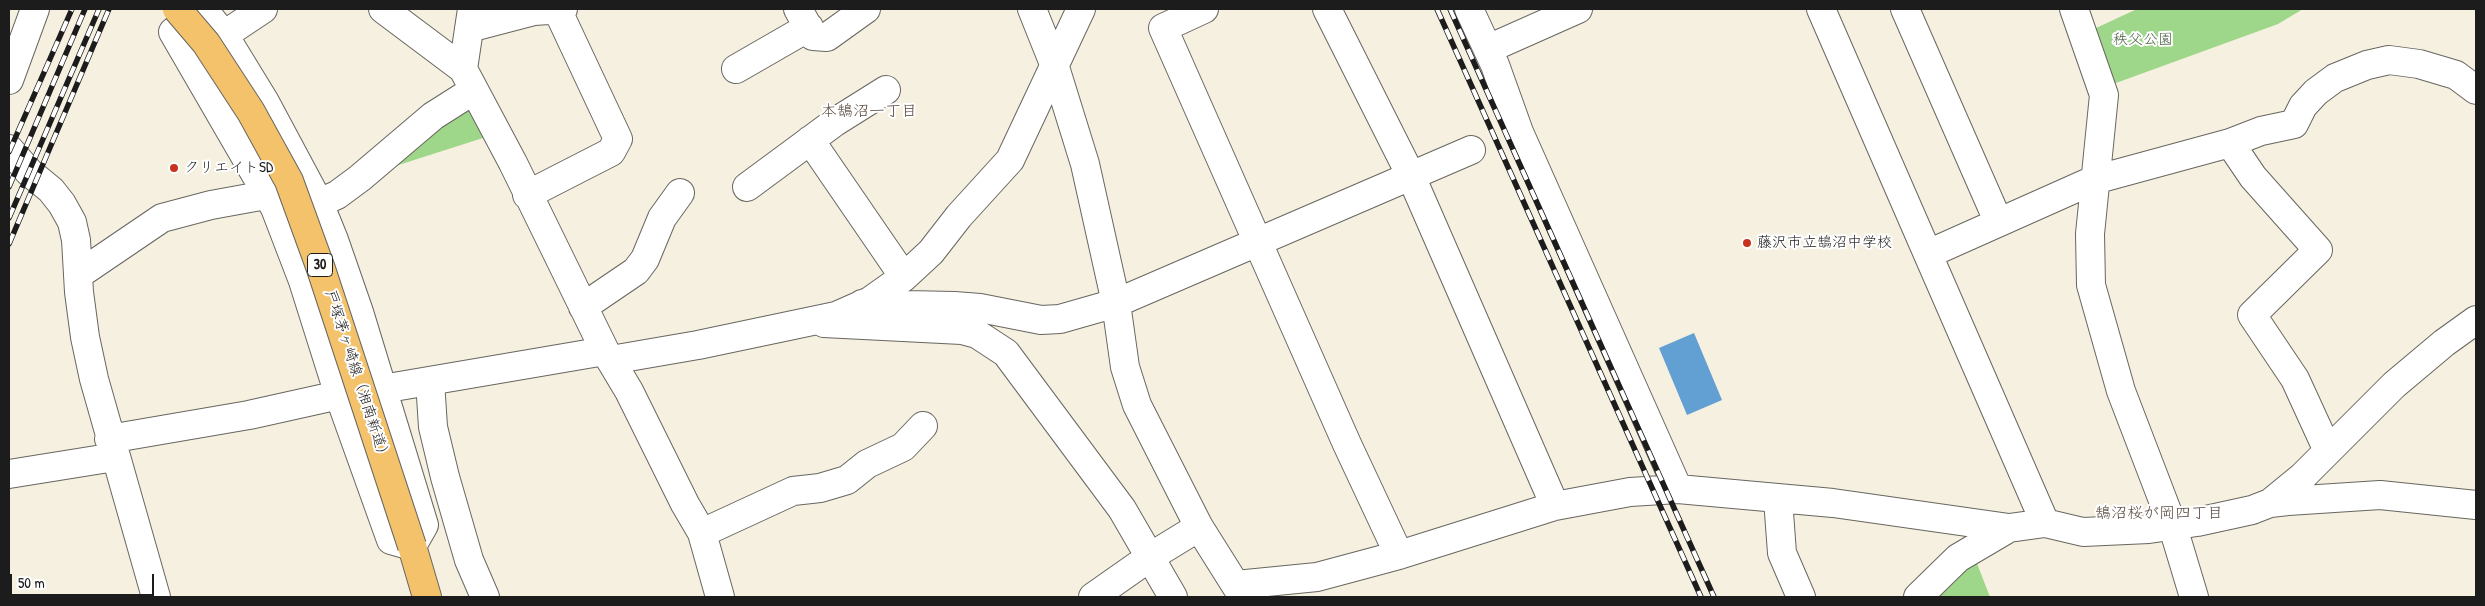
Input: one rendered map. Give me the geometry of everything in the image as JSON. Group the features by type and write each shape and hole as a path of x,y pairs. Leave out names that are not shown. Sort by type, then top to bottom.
{"main road":[{"name":"戸塚茅ヶ崎線（湘南新道）","path":"177,9 206,43 241,97 288,181 321,269 427,597"}],"street":[{"path":"9,80 36,9"},
{"path":"202,9 224,35 265,102 319,203 347,274 382,389 424,525 412,546 391,540 339,395 303,281 275,208 173,32 202,9"},
{"path":"224,35 263,9"},
{"path":"383,9 469,79 583,307 702,533 720,597"},
{"path":"528,195 611,152 618,139 557,9"},
{"path":"319,203 337,195 360,178 426,121 469,79 471,18 563,9"},
{"path":"736,69 803,18 813,36 827,37 866,9"},
{"path":"1032,9 1054,64 1085,164 1116,303 1125,367 1137,405 1199,527 1239,591 1317,577 1399,555 1555,506 1630,492 1678,489 1833,503 2009,528 2045,523 2083,532 2148,528 2197,522 2252,510 2270,503 2380,496 2476,505"},
{"path":"382,389 813,322 836,316 862,304 904,277 932,252 959,216 1010,160 1081,9"},
{"path":"1204,9 1163,28 1347,444 1399,555"},
{"path":"1327,9 1411,176 1555,506"},
{"path":"1469,9 1491,57 1519,132 1678,489"},
{"path":"1491,57 1578,9"},
{"path":"1821,9 2045,523"},
{"path":"1905,9 1998,221"},
{"path":"2074,9 2104,95 2090,234 2091,285 2121,391 2172,524 2194,597"},
{"path":"1928,254 1998,221 2094,180 2230,143 2261,131 2294,124 2303,106 2316,92 2335,78 2367,65 2389,60 2440,69 2456,76 2476,90"},
{"path":"747,187 835,122 886,90"},
{"path":"810,140 904,277"},
{"path":"2230,143 2253,176 2318,250 2252,315 2295,379 2328,451"},
{"path":"9,149 62,204 72,222 76,240 85,337 112,448 156,597"},
{"path":"862,304 980,308 1041,320 1060,319 1116,303 1471,150"},
{"path":"583,307 636,271 645,259 662,218 680,193"},
{"path":"78,275 162,218 211,204 266,195"},
{"path":"2270,503 2303,476 2394,384 2444,343 2476,320"},
{"path":"813,322 962,330 977,334 994,344 1017,365 1041,402 1105,484 1136,531 1173,597"},
{"path":"430,381 434,427 445,477 469,560 485,597"},
{"path":"9,474 249,414 339,395"},
{"path":"702,533 794,491 841,483 868,464 903,447 923,426"},
{"path":"1778,499 1782,554 1802,597"},
{"path":"1093,597 1150,557 1199,527"},
{"path":"1918,597 1958,558 2009,528"}],"green space":[{"name":"秩父公園","path":"2137,9 2303,9 2278,24 2105,87 2081,35"},
{"path":"470,105 486,137 386,169 418,142"},
{"path":"1976,561 1990,597 1934,597 1944,586"}],"water":[{"path":"1694,333 1722,400 1687,415 1659,348"}],"railway":[{"path":"9,152 72,9"},
{"path":"9,187 85,9"},
{"path":"9,218 99,9"},
{"path":"9,244 109,9"},
{"path":"1437,9 1701,597"},
{"path":"1450,9 1714,597"}],"place":[{"name":"クリエイトSD","path":"174,168"},
{"name":"藤沢市立鵠沼中学校","path":"1747,243"}],"district":[{"name":"本鵠沼一丁目","path":"869,112"},
{"name":"鵠沼桜が岡四丁目","path":"2159,514"}]}
